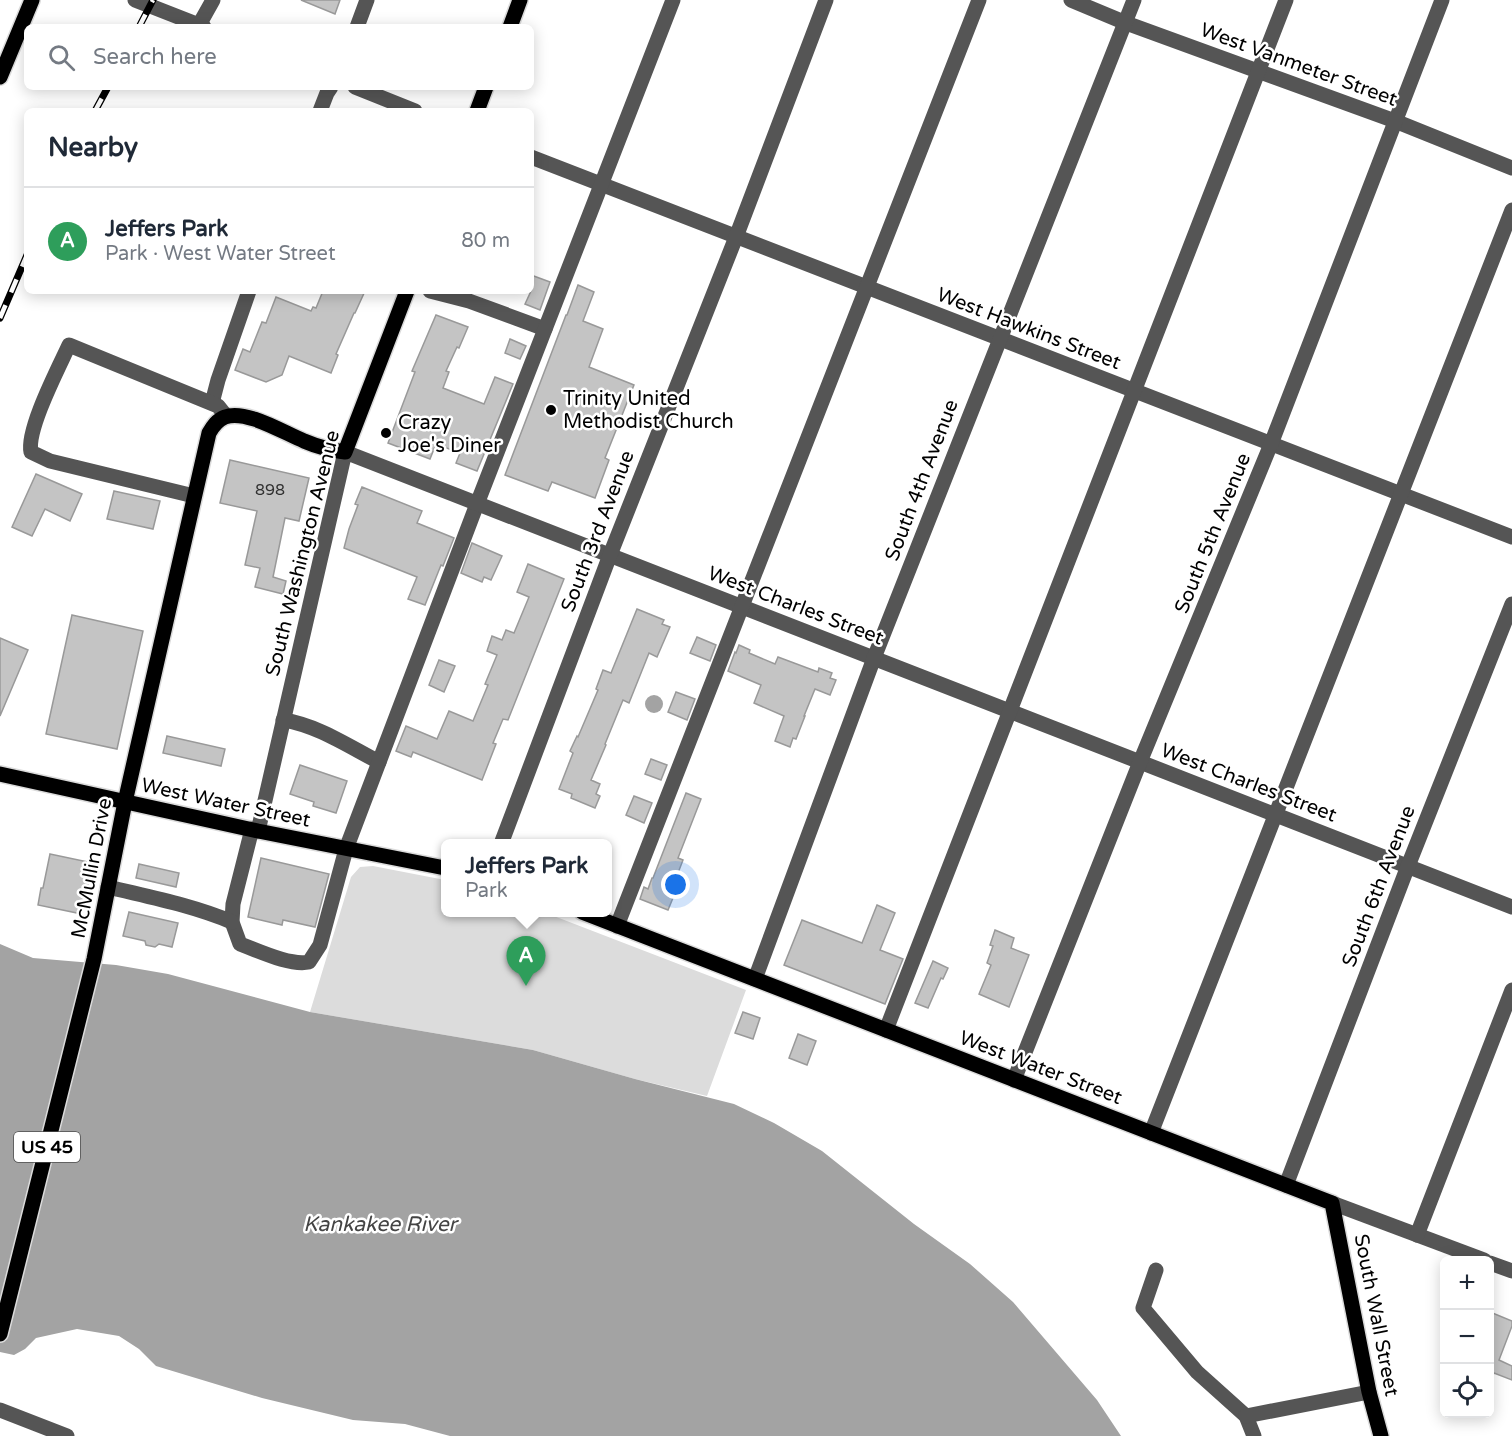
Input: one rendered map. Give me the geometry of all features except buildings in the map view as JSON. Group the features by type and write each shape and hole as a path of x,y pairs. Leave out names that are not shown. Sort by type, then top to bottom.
{"main road":[{"path":"0,78 32,0"},
{"path":"511,24 520,0"},
{"path":"478,108 485,90"},
{"name":"South Washington Avenue","path":"345,452 406,294"},
{"name":"West Charles Street","path":"226,416 237,415 254,419 323,449 345,452"},
{"name":"McMullin Drive","path":"0,1334 94,959 125,802 209,433 215,423 226,416"},
{"name":"West Water Street","path":"0,774 255,830 441,867"},
{"name":"West Water Street","path":"594,917 1332,1203"},
{"name":"South Wall Street","path":"1332,1203 1369,1392 1381,1436"}],"street":[{"path":"135,0 197,24"},
{"path":"203,24 213,0"},
{"path":"358,24 367,0"},
{"path":"108,887 219,916 232,922 240,945 282,959 309,962 320,945 346,849 673,0"},
{"name":"South 3rd Avenue","path":"503,839 610,555 736,237 826,0"},
{"path":"617,926 979,0"},
{"name":"West Vanmeter Street","path":"1071,0 1126,23 1395,121 1512,168"},
{"name":"South 4th Avenue","path":"755,979 874,658 1134,0"},
{"path":"886,1030 1286,0"},
{"name":"South 5th Avenue","path":"1014,1080 1140,762 1271,444 1442,0"},
{"path":"321,108 330,90"},
{"path":"362,90 408,108"},
{"name":"West Hawkins Street","path":"534,158 1512,537"},
{"path":"1151,1132 1512,210"},
{"path":"212,403 248,294"},
{"path":"442,294 469,301 545,329"},
{"path":"194,496 50,461 31,452 32,435 42,407 69,345 212,403 218,406 226,416"},
{"name":"West Charles Street","path":"345,452 1512,907"},
{"name":"South Washington Avenue","path":"232,922 233,903 255,830 283,720 345,452"},
{"name":"South 6th Avenue","path":"1286,1185 1408,866 1512,604"},
{"path":"283,720 313,728 379,762"},
{"path":"1417,1235 1512,990"},
{"name":"West Water Street","path":"1332,1203 1473,1256"},
{"path":"1494,1264 1512,1271"},
{"path":"1156,1270 1143,1308 1197,1372 1246,1416 1254,1436"},
{"path":"1246,1416 1369,1392"},
{"path":"0,1410 67,1436"}],"shaded area":[{"path":"373,866 441,879 441,917 556,917 746,990 707,1096 635,1079 533,1050 310,1012 351,877 360,867"}],"water":[{"path":"654,695 660,698 663,704 660,710 654,713 648,710 645,704 648,698"},
{"name":"Kankakee River","path":"0,944 33,958 116,965 168,974 310,1012 533,1050 734,1104 774,1123 822,1151 914,1224 970,1264 1013,1302 1097,1400 1121,1436 450,1436 405,1424 353,1420 262,1398 156,1366 139,1349 119,1336 77,1329 36,1338 25,1349 14,1355 0,1352"}],"railway":[{"path":"141,24 153,0"},
{"path":"97,108 106,90"},
{"path":"0,318 24,262"}],"place":[{"name":"Trinity United Methodist Church","path":"551,410"},
{"name":"Crazy Joe's Diner","path":"386,433"},
{"name":"Jeffers Park","path":"526,986"}]}
